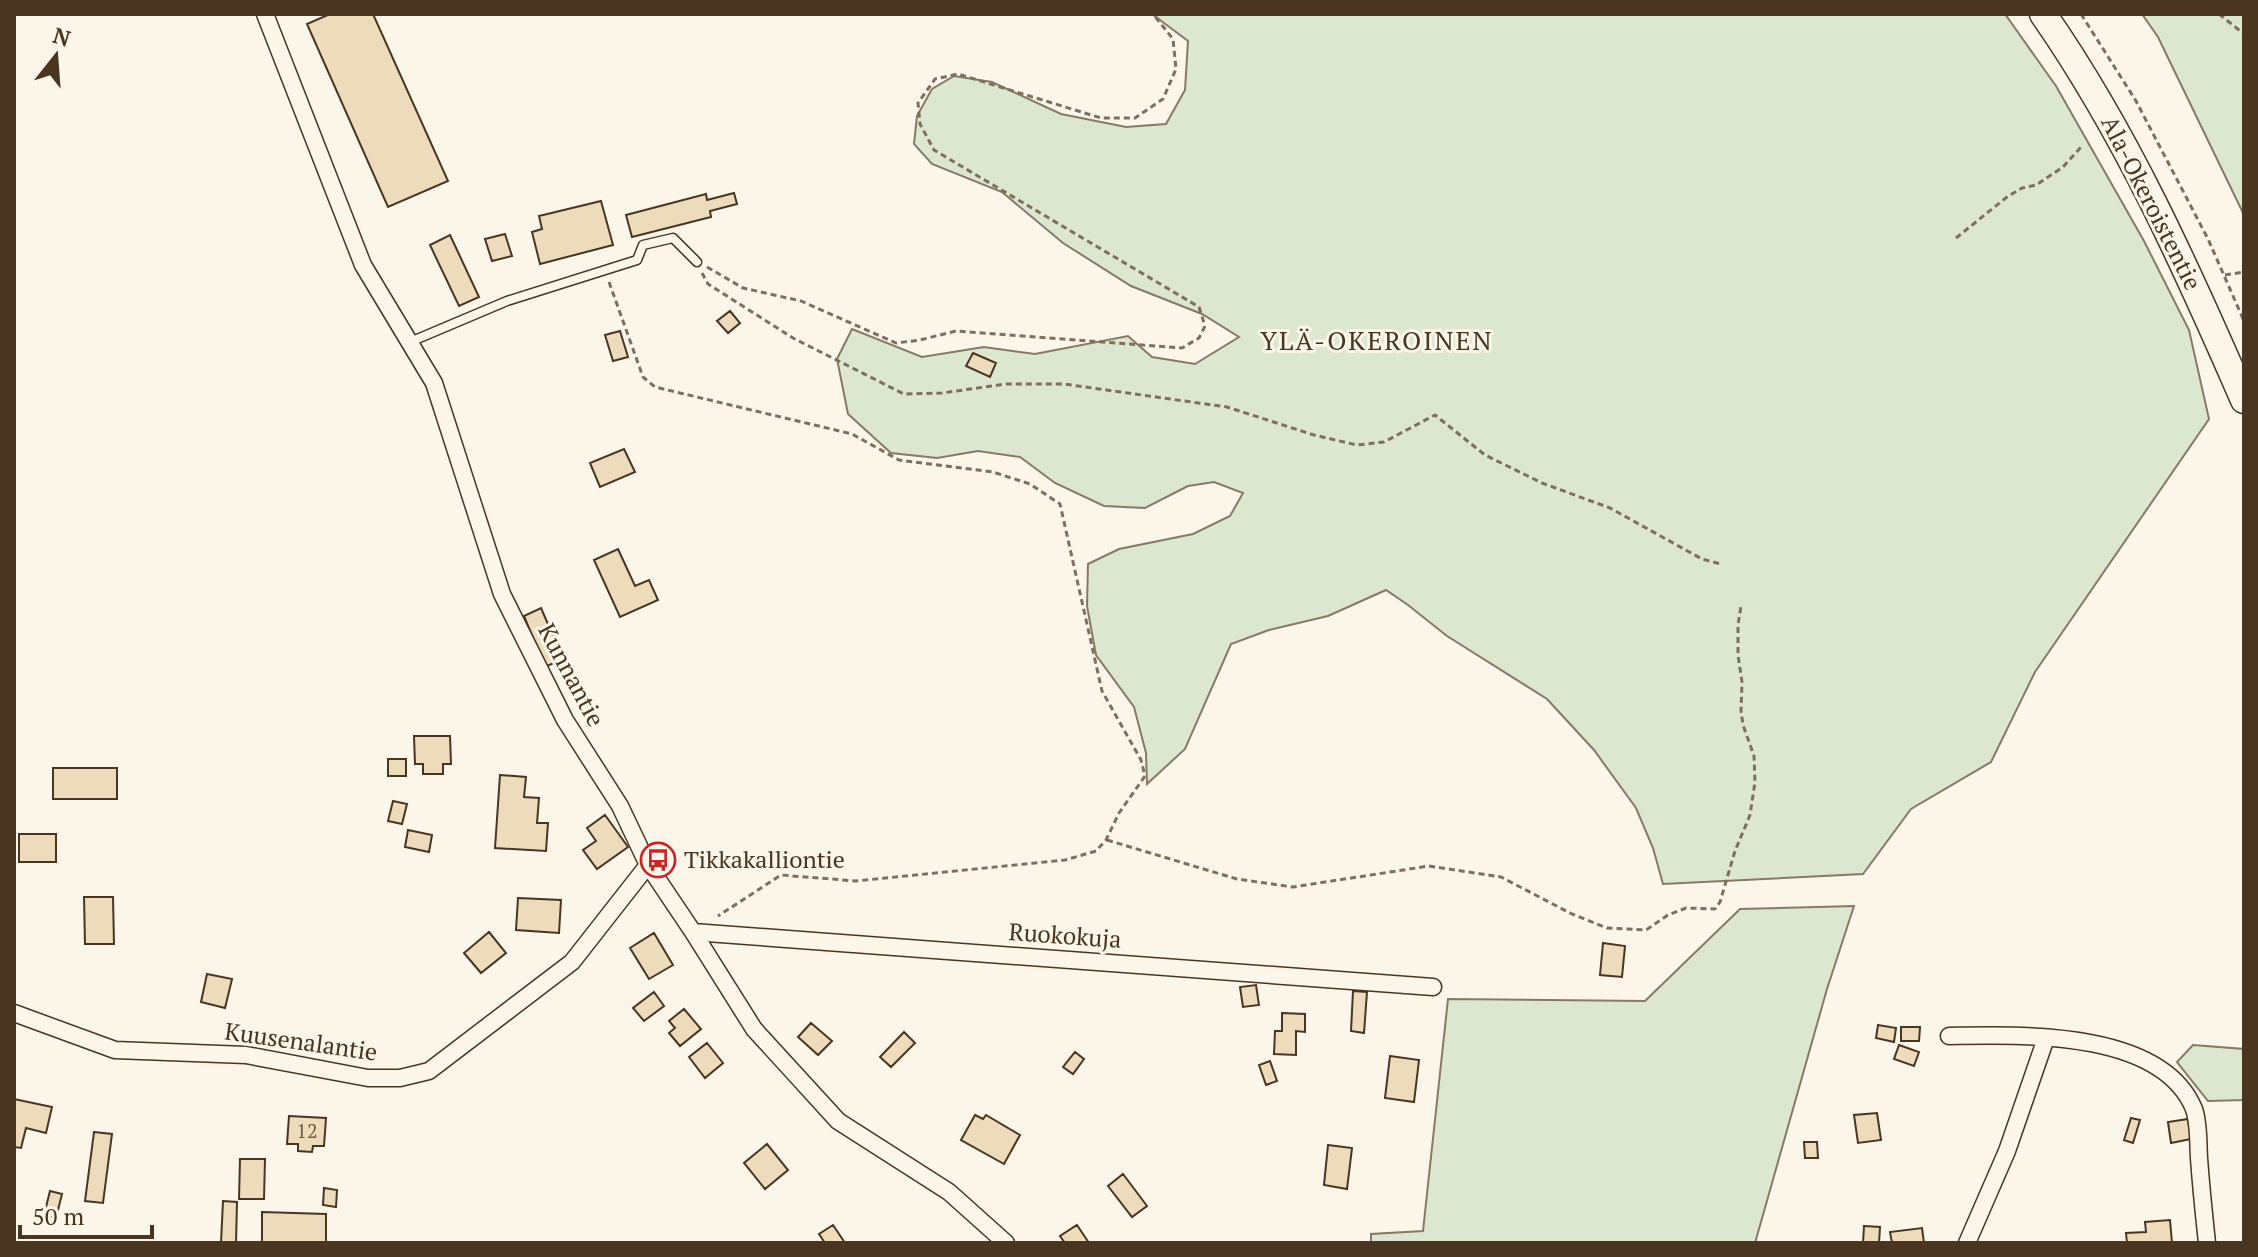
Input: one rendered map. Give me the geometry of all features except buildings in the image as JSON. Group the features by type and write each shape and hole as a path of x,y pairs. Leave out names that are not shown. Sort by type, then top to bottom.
{"main road":[{"name":"Ala-Okeroistentie","path":"2043,14 2124,146 2191,278 2244,400"}],"street":[{"name":"Kunnantie","path":"265,14 363,265 434,383 502,594 565,720 620,806 648,865 754,1029 838,1121 949,1192 1006,1243"},
{"name":"Kuusenalantie","path":"14,1013 115,1050 246,1055 368,1078 400,1078 429,1071 572,962 648,865"},
{"name":"Ruokokuja","path":"693,932 1433,987"},
{"path":"1949,1036 2046,1038 2120,1049 2151,1063 2174,1079 2194,1110 2207,1243"},
{"path":"1967,1243 2007,1151 2046,1038"}],"lane":[{"path":"410,342 507,301 637,260 643,245 673,238 697,262"}],"path":[{"path":"697,262 743,288 801,301 896,343 956,331 1182,348 1199,338 1205,326 1199,307 934,150 920,124 918,103 935,79 958,74 1101,118 1135,118 1163,99 1176,69 1173,39 1153,14"},
{"path":"2081,14 2136,101 2225,275 2244,321"},
{"path":"2219,14 2244,34"},
{"path":"1956,238 2007,197 2022,188 2036,185 2063,167 2081,147"},
{"path":"697,262 708,284 736,303 793,338 904,394 942,393 1006,384 1064,384 1227,407 1314,435 1357,445 1384,442 1435,415 1485,455 1542,483 1610,508 1702,559 1721,564"},
{"path":"605,271 643,377 655,387 852,434 899,460 993,472 1030,484 1060,504 1102,691 1141,760 1145,776 1096,851 1065,860 856,881 781,875 693,932"},
{"path":"2225,275 2244,272"},
{"path":"1106,840 1237,879 1293,887 1429,866 1501,877 1572,914 1607,928 1646,930 1668,915 1686,908 1715,909 1746,827 1755,782 1754,756 1741,711 1742,682 1738,655 1741,606"}],"green space":[{"path":"1152,14 2005,14 2056,86 2144,241 2189,330 2209,419 2035,672 1991,762 1911,809 1863,874 1663,884 1653,848 1636,808 1594,750 1547,699 1447,636 1386,590 1328,616 1269,630 1231,644 1185,749 1147,784 1146,753 1134,707 1096,655 1087,606 1088,564 1119,549 1193,534 1230,516 1243,493 1214,482 1188,486 1145,508 1104,506 1055,483 1020,457 978,451 937,458 891,453 848,414 837,359 852,329 922,357 984,347 1035,354 1128,336 1152,357 1195,364 1239,337 1202,314 1131,286 1063,243 1002,192 932,164 914,144 917,116 932,89 954,76 992,82 1061,114 1126,127 1166,124 1185,90 1188,41"},
{"path":"2142,14 2244,14 2244,215 2158,37"},
{"path":"1854,906 1827,989 1755,1243 1371,1243 1371,1234 1423,1231 1448,999 1645,1001 1740,909"},
{"path":"2193,1045 2244,1049 2244,1100 2208,1101 2177,1062"}],"place":[{"name":"Tikkakalliontie","path":"658,860"}],"district":[{"name":"YLÄ-OKEROINEN","path":"1377,341"}]}
